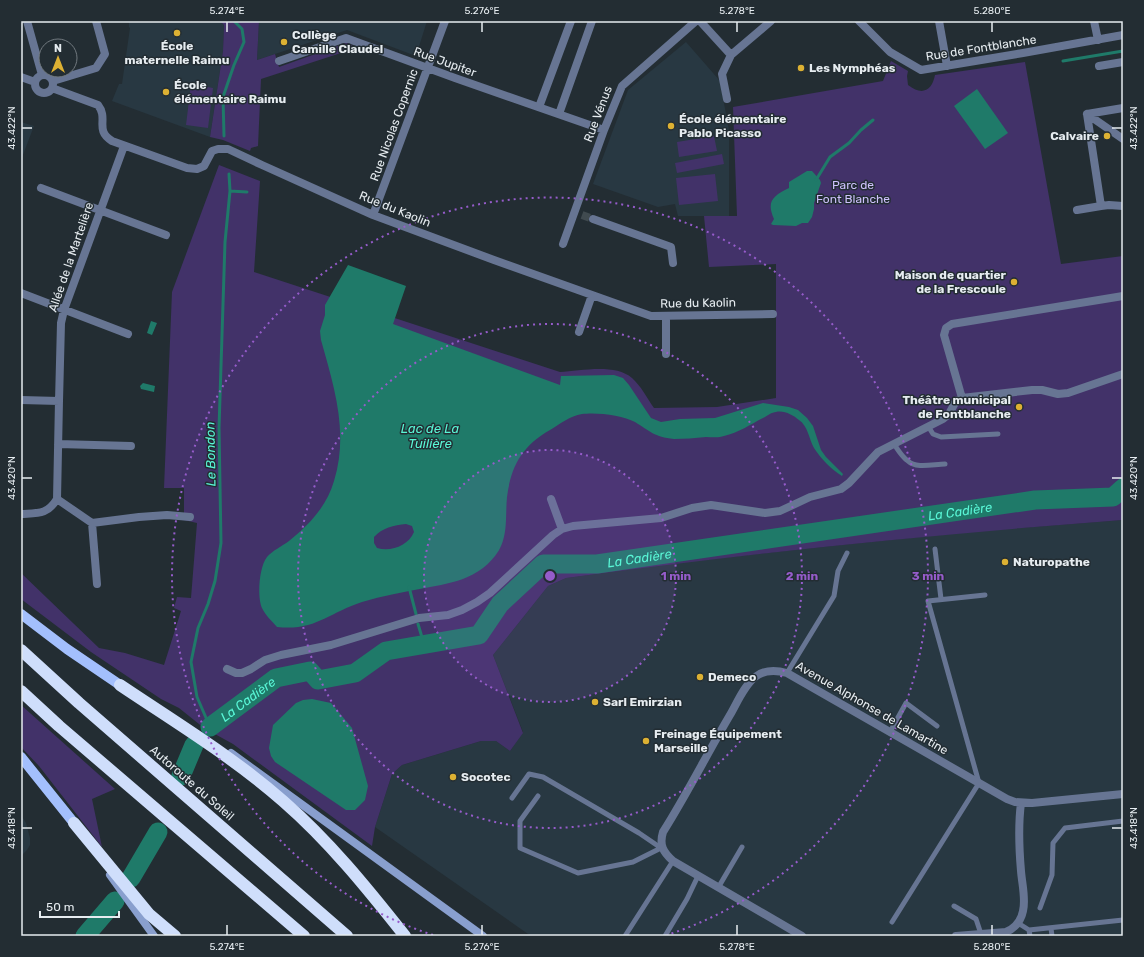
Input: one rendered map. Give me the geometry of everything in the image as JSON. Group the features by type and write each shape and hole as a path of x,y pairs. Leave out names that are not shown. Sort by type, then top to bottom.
{"highway":[{"name":"Autoroute du Soleil","path":"21,650 79,703 347,936"},
{"path":"120,684 204,739 264,786 309,825 371,893 405,936"},
{"path":"21,691 65,732 304,936"},
{"path":"74,823 149,914 175,936"}],"main road":[{"path":"21,614 67,648 120,684"},
{"path":"204,739 269,780 483,936"},
{"path":"21,757 74,823 154,936"}],"street":[{"path":"27,21 38,61"},
{"path":"38,78 35,82 36,87 38,91 42,93 47,92 52,85 96,68 105,54 96,21"},
{"name":"Rue Nicolas Copernic","path":"373,215 445,21"},
{"path":"539,107 571,21"},
{"path":"559,114 592,21"},
{"name":"Rue Vénus","path":"563,244 578,214 604,130 622,86 696,21"},
{"path":"700,21 731,55"},
{"path":"727,99 722,74 731,55 770,21"},
{"name":"Rue de Fontblanche","path":"859,21 890,52 921,70 1123,35"},
{"path":"939,21 947,66"},
{"path":"1094,21 1098,40"},
{"name":"Rue Jupiter","path":"279,61 346,38 604,130"},
{"path":"1099,66 1123,62"},
{"path":"21,77 35,82"},
{"path":"48,78 52,85"},
{"name":"Rue du Kaolin","path":"52,85 98,105 102,111 102,129 105,136 124,146 187,168 197,169 204,166 212,151 218,149 228,149 262,166 373,215 651,316 772,314"},
{"path":"1087,114 1123,108"},
{"path":"1087,114 1123,139"},
{"path":"1087,114 1101,206"},
{"name":"Allée de la Martelière","path":"57,499 61,323 64,310 124,146"},
{"path":"42,188 166,234"},
{"path":"1077,210 1109,205 1123,206"},
{"path":"593,219 671,247 673,263"},
{"path":"21,294 128,334"},
{"path":"579,332 592,295"},
{"path":"962,398 944,334 946,328 952,324 1123,296"},
{"path":"666,316 666,354"},
{"path":"227,669 236,673 242,673 265,660 281,655 331,645 419,618 448,615 462,610 490,593 541,545 562,529 573,526 661,518 692,508 711,505 765,513 780,511 810,497 841,489 849,483 878,452 949,414 956,401 962,398 1032,390 1042,390 1058,394 1068,393 1123,374"},
{"path":"21,400 59,401"},
{"path":"58,444 131,446"},
{"path":"21,514 40,513 46,511 52,507 57,499 92,523 139,517 167,515 190,516"},
{"path":"550,499 562,529"},
{"path":"92,523 97,584"},
{"name":"Avenue Alphonse de Lamartine","path":"661,848 663,832 749,683 755,676 762,672 771,670 778,670 787,673 980,784 1015,802 1021,803 1123,794"},
{"path":"956,936 1006,932 1018,923 1022,916 1024,902 1018,828 1021,803"},
{"path":"661,848 673,861 802,936"}],"lane":[{"path":"928,426 933,434 941,437 998,434"},
{"path":"894,444 908,461 917,466 944,464"},
{"path":"935,549 941,599"},
{"path":"787,673 834,596 838,571 846,553"},
{"path":"892,922 980,784 928,601 985,595"},
{"path":"890,732 906,703 937,726"},
{"path":"512,798 529,774 543,777 639,833 661,848 633,862 578,873 520,848 520,821 538,796"},
{"path":"1040,908 1052,875 1053,843 1066,828 1123,821"},
{"path":"718,888 742,847"},
{"path":"625,936 673,861"},
{"path":"665,936 687,899 698,876"},
{"path":"954,906 976,919 981,934"},
{"path":"1018,923 1030,933 1051,928 1123,920"},
{"path":"1051,928 1052,936"}],"shaded area":[{"name":"École élémentaire Raimu","path":"129,21 220,21 224,25 223,51 210,137 112,101 119,84 122,84 130,28"},
{"name":"Collège Camille Claudel","path":"259,21 427,21 416,56 347,30 257,60"},
{"name":"École élémentaire Pablo Picasso","path":"686,42 720,81 729,131 729,216 678,216 675,204 658,207 593,184 628,90"},
{"path":"21,122 34,126 21,160"},
{"path":"1123,520 1123,936 531,936 375,827 392,774 402,765 481,741 496,741 510,751 523,732 493,655 548,586 566,578 684,562 841,545 979,531"},
{"path":"21,815 26,823 30,838 30,845 21,856"}],"green space":[{"path":"220,21 259,21 257,60 275,54 279,67 346,43 352,45 349,54 344,52 261,79 258,146 251,148 250,151 223,140 210,137 223,51 224,25"},
{"name":"Parc de Font Blanche","path":"891,61 908,71 908,85 922,91 929,88 935,75 1025,62 1061,264 1123,256 1123,520 984,531 844,545 705,560 566,578 548,586 493,655 523,733 510,751 496,741 481,741 402,765 392,774 375,827 372,846 233,744 204,728 179,708 161,699 91,652 21,599 21,573 99,648 125,653 164,665 181,611 174,608 177,597 191,598 197,523 184,520 184,488 164,488 172,292 219,165 260,181 254,272 560,372 607,369 625,373 632,378 644,392 654,408 717,407 776,398 776,264 709,267 704,216 737,216 733,107 883,81"},
{"path":"191,84 213,88 208,128 186,125"},
{"path":"714,136 717,151 679,157 677,142"},
{"path":"722,154 724,164 677,173 675,163"},
{"path":"715,174 718,201 679,205 676,178"},
{"path":"21,705 115,789 92,799 102,847 39,766 21,747"}],"water":[{"path":"977,89 1008,133 985,149 954,106"},
{"path":"807,171 812,171 821,183 814,203 812,217 808,223 802,223 796,226 771,224 774,219 771,208 772,200 789,188 789,182"},
{"name":"Lac de La Tuilière","path":"348,265 406,286 393,324 560,385 561,376 614,375 623,378 651,418 661,422 680,419 715,418 763,403 789,407 798,410 807,418 813,426 821,450 843,474 842,476 826,464 814,448 802,423 794,416 785,412 773,413 739,431 722,437 678,439 657,435 635,422 617,416 588,413 573,416 540,436 525,450 515,466 511,476 507,497 506,528 502,542 495,556 478,572 453,582 362,602 312,624 290,628 277,627 265,613 260,603 259,590 264,562 269,555 289,541 310,522 322,507 331,490 338,463 340,427 338,410 320,331 325,315 325,305","holes":["402,524 412,526 414,532 411,537 408,541 398,547 382,549 377,548 374,543 374,537 384,529"]},
{"path":"151,321 157,323 152,335 147,333"},
{"path":"143,383 155,386 154,392 141,389 140,386"},
{"path":"312,699 331,703 352,728 368,786 365,800 355,810 346,810 275,762 271,756 269,748 273,725 296,703 303,700"}],"waterway":[{"name":"Le Bondon","path":"224,136 223,97 244,42 242,29 234,21"},
{"path":"1063,61 1123,51"},
{"path":"816,180 830,157 849,143 873,120"},
{"name":"Le Bondon","path":"210,727 197,697 191,662 198,628 208,604 215,581 221,543 219,428 225,242 230,191 229,174"},
{"path":"230,191 247,192"},
{"name":"La Cadière","path":"210,727 276,678 310,671 318,680 355,673 386,651 479,635 500,604 543,564 597,564 1035,500 1113,497 1123,488"},
{"path":"409,587 416,614"},
{"path":"418,624 424,644"},
{"name":"La Cadière","path":"181,776 194,745"},
{"name":"La Cadière","path":"131,878 158,832"},
{"name":"La Cadière","path":"85,936 115,901"}],"tunnel":[{"path":"582,215 593,219"}],"place":[{"name":"École maternelle Raimu","path":"177,33"},
{"name":"Collège Camille Claudel","path":"284,42"},
{"name":"Les Nymphéas","path":"801,68"},
{"name":"École élémentaire Raimu","path":"166,92"},
{"name":"École élémentaire Pablo Picasso","path":"671,126"},
{"name":"Calvaire","path":"1107,136"},
{"name":"Maison de quartier de la Frescoule","path":"1014,282"},
{"name":"Théâtre municipal de Fontblanche","path":"1019,407"},
{"name":"Naturopathe","path":"1005,562"},
{"name":"Demeco","path":"700,677"},
{"name":"Sarl Emirzian","path":"595,702"},
{"name":"Freinage Équipement Marseille","path":"646,741"},
{"name":"Socotec","path":"453,777"}]}
